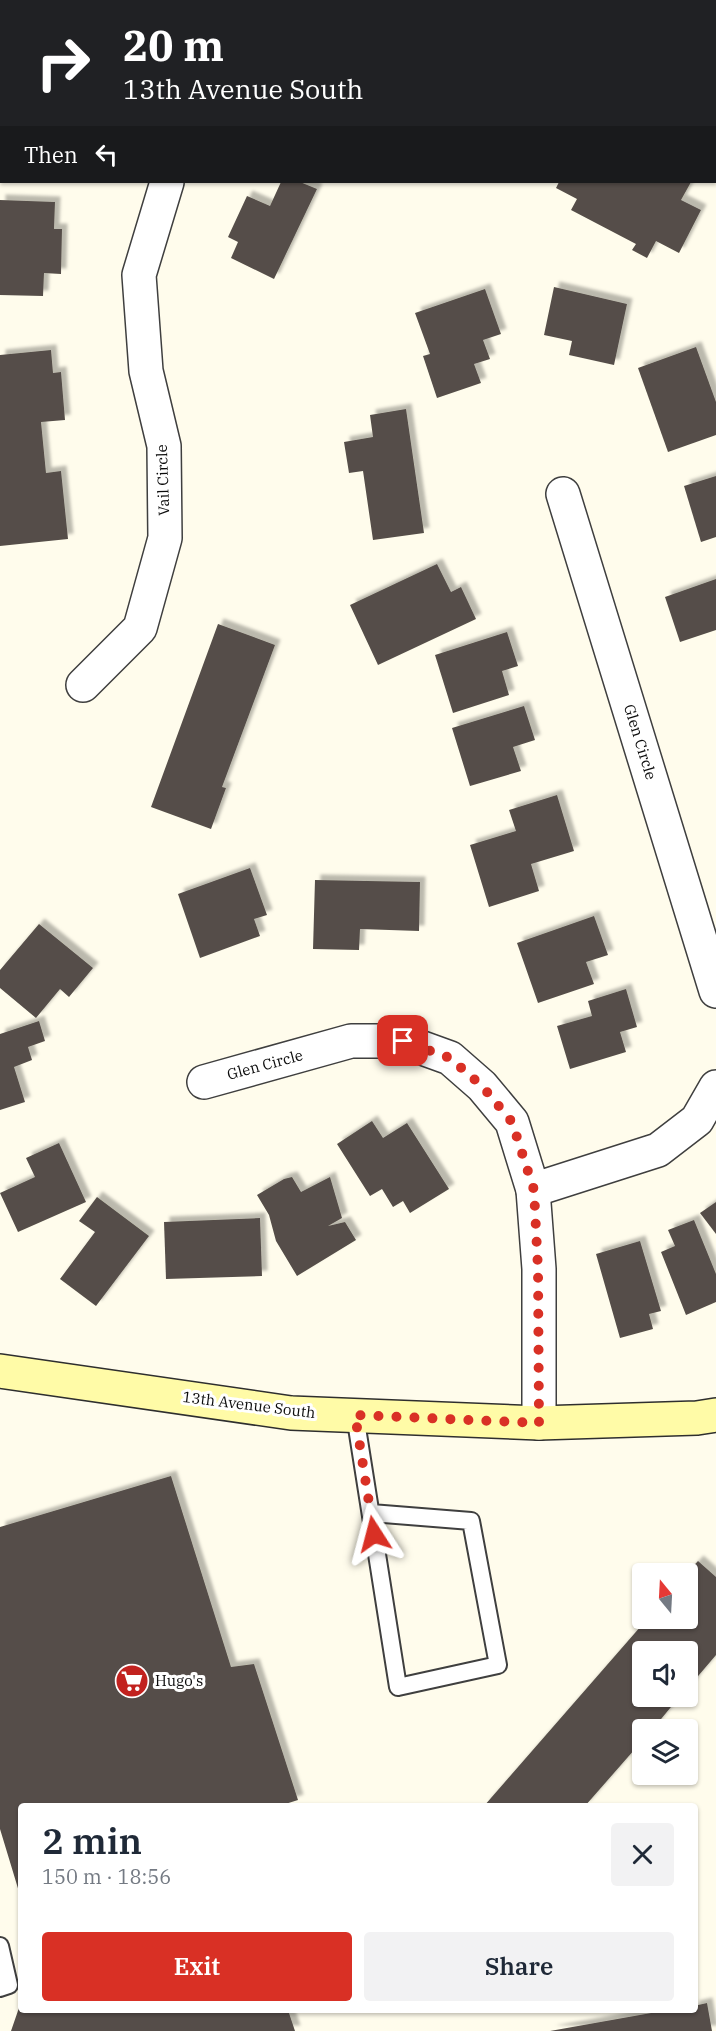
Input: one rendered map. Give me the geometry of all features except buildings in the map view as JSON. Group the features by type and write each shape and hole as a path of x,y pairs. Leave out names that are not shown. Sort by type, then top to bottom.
{"street":[{"name":"Vail Circle","path":"83,685 140,628 165,538 164,446 146,371 139,275 167,183"},
{"name":"Glen Circle","path":"563,494 716,991"},
{"name":"Glen Circle","path":"204,1082 351,1041 403,1041 450,1058 482,1086 512,1122 534,1190 538,1269 539,1423"},
{"path":"534,1190 658,1150 697,1120 716,1087"},
{"name":"13th Avenue South","path":"0,1371 291,1413 539,1423 697,1418 716,1415"}],"lane":[{"path":"355,1415 398,1687 498,1665 471,1521 371,1513"},
{"path":"0,1946 9,1985 0,1988"}],"place":[{"name":"Hugo's","path":"132,1681"}],"route":[{"path":"374,1534 355,1415 539,1423 538,1269 534,1190 512,1122 482,1086 450,1058 403,1041"}]}
